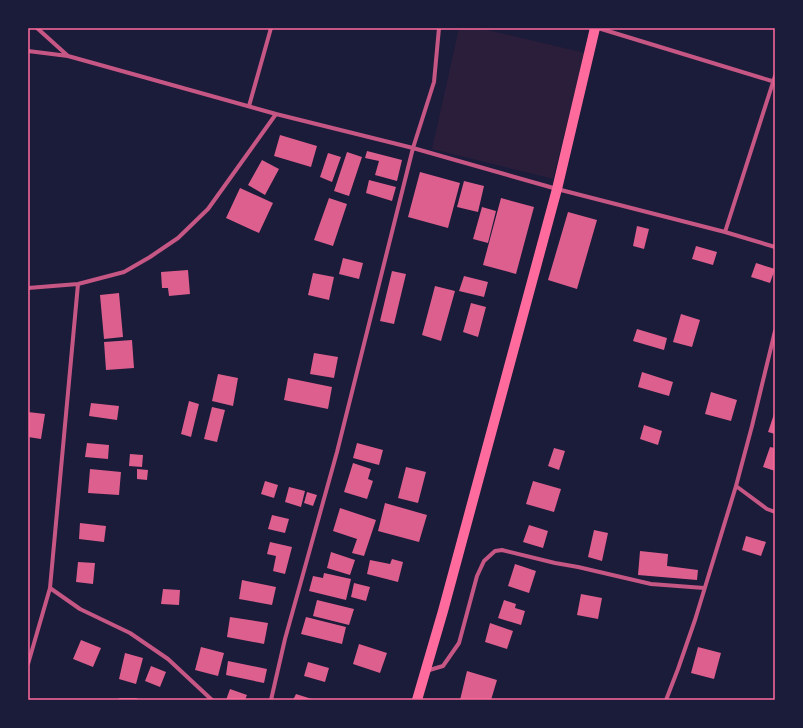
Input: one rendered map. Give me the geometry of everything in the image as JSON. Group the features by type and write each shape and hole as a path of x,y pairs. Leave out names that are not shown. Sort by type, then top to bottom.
{"main road":[{"path":"417,700 557,189 597,28"}],"street":[{"path":"37,28 68,56"},
{"path":"249,106 271,28"},
{"path":"271,700 285,640 337,452 413,148 434,82 439,28"},
{"path":"597,28 774,82"},
{"path":"28,51 68,56 276,114 413,148 557,189 725,232 775,247"},
{"path":"725,232 775,76"},
{"path":"28,288 78,284 124,272 178,238 208,209 276,114"},
{"path":"28,664 50,588 78,284"},
{"path":"666,700 695,620 736,486 775,331"},
{"path":"736,486 767,509 775,512"},
{"path":"425,672 443,666 459,643 477,576 484,561 495,551 502,550 651,584 704,588"},
{"path":"50,588 80,609 130,633 168,659 212,700"},
{"path":"120,700 136,700"}],"shaded area":[{"path":"459,28 479,28 585,53 553,179 432,149"}],"building":[{"path":"280,135 317,146 311,167 274,156"},
{"path":"367,151 402,160 397,181 375,175 379,161 365,158"},
{"path":"347,152 362,157 349,196 334,191"},
{"path":"328,153 341,157 332,182 320,177"},
{"path":"262,160 279,169 265,195 248,185"},
{"path":"420,172 460,183 448,228 408,217"},
{"path":"369,180 396,187 392,201 366,193"},
{"path":"464,181 484,186 478,212 457,207"},
{"path":"240,188 273,203 259,233 226,218"},
{"path":"329,198 347,204 333,246 314,240"},
{"path":"501,198 534,207 516,274 483,265"},
{"path":"482,207 496,211 488,243 473,239"},
{"path":"568,212 597,220 577,289 548,280"},
{"path":"637,226 649,229 644,249 633,246"},
{"path":"696,246 717,252 713,265 692,259"},
{"path":"343,258 363,263 359,279 339,274"},
{"path":"756,263 775,269 770,283 751,277"},
{"path":"188,270 190,294 169,296 168,288 162,288 161,272"},
{"path":"392,271 406,274 394,324 380,321"},
{"path":"313,273 334,277 329,300 308,295"},
{"path":"464,276 488,282 484,297 459,291"},
{"path":"435,286 455,291 441,341 422,335"},
{"path":"119,293 123,337 104,339 100,295"},
{"path":"471,303 486,307 478,337 463,332"},
{"path":"681,314 700,320 692,347 673,342"},
{"path":"637,329 667,338 664,350 633,341"},
{"path":"132,340 134,368 106,370 104,342"},
{"path":"314,353 338,357 334,378 310,374"},
{"path":"642,372 673,382 669,396 638,387"},
{"path":"218,374 238,378 233,406 212,401"},
{"path":"288,378 332,387 328,409 284,400"},
{"path":"711,392 737,400 731,421 705,414"},
{"path":"189,401 199,404 191,437 181,434"},
{"path":"91,403 119,406 117,420 89,416"},
{"path":"212,407 225,410 217,442 204,439"},
{"path":"775,411 775,434 768,432"},
{"path":"28,412 45,414 41,439 28,437"},
{"path":"644,425 662,431 658,445 640,439"},
{"path":"87,443 109,445 108,459 85,457"},
{"path":"357,443 383,450 379,465 353,458"},
{"path":"770,447 775,448 775,471 763,467"},
{"path":"554,448 565,451 559,470 548,466"},
{"path":"130,454 143,455 142,467 129,466"},
{"path":"353,463 371,469 368,479 373,481 367,499 344,492"},
{"path":"406,467 426,472 418,503 398,498"},
{"path":"90,469 121,472 119,495 88,493"},
{"path":"137,469 148,470 147,480 137,479"},
{"path":"265,481 278,485 274,498 261,494"},
{"path":"533,481 561,489 554,512 526,504"},
{"path":"289,487 305,491 301,507 285,502"},
{"path":"307,492 317,495 313,506 304,503"},
{"path":"385,503 427,515 419,542 378,531"},
{"path":"340,508 376,520 364,556 352,553 357,539 333,531"},
{"path":"272,515 289,519 285,533 268,529"},
{"path":"80,523 106,526 104,542 79,539"},
{"path":"529,525 548,531 543,548 523,542"},
{"path":"594,530 608,533 602,561 588,557"},
{"path":"746,536 766,542 761,556 742,550"},
{"path":"270,542 292,547 285,574 273,571 276,556 267,554"},
{"path":"640,551 668,554 667,566 698,570 697,580 638,575"},
{"path":"331,552 355,560 350,575 327,568"},
{"path":"392,559 403,562 398,582 367,574 370,560 390,564"},
{"path":"78,562 95,563 93,584 76,582"},
{"path":"515,564 536,571 529,593 508,586"},
{"path":"324,573 351,579 346,600 309,591 313,576 323,578"},
{"path":"242,580 276,587 272,605 239,599"},
{"path":"354,583 370,587 366,601 351,597"},
{"path":"163,589 180,590 179,605 161,604"},
{"path":"581,594 602,598 598,619 577,615"},
{"path":"317,600 354,609 349,625 313,616"},
{"path":"504,600 516,604 515,608 525,611 521,625 498,618"},
{"path":"230,617 268,623 264,644 227,637"},
{"path":"306,617 346,627 342,644 301,634"},
{"path":"490,623 513,631 507,649 485,642"},
{"path":"81,640 101,648 93,667 73,659"},
{"path":"359,644 387,653 380,673 353,664"},
{"path":"201,647 224,653 218,676 195,670"},
{"path":"698,647 721,653 714,679 691,673"},
{"path":"125,653 143,658 136,684 119,679"},
{"path":"228,661 267,669 264,683 226,675"},
{"path":"308,662 329,668 325,682 304,676"},
{"path":"151,666 166,672 160,687 145,681"},
{"path":"467,671 497,680 491,700 460,700"},
{"path":"230,689 247,695 245,700 226,700"},
{"path":"296,694 315,700 293,700"}]}
